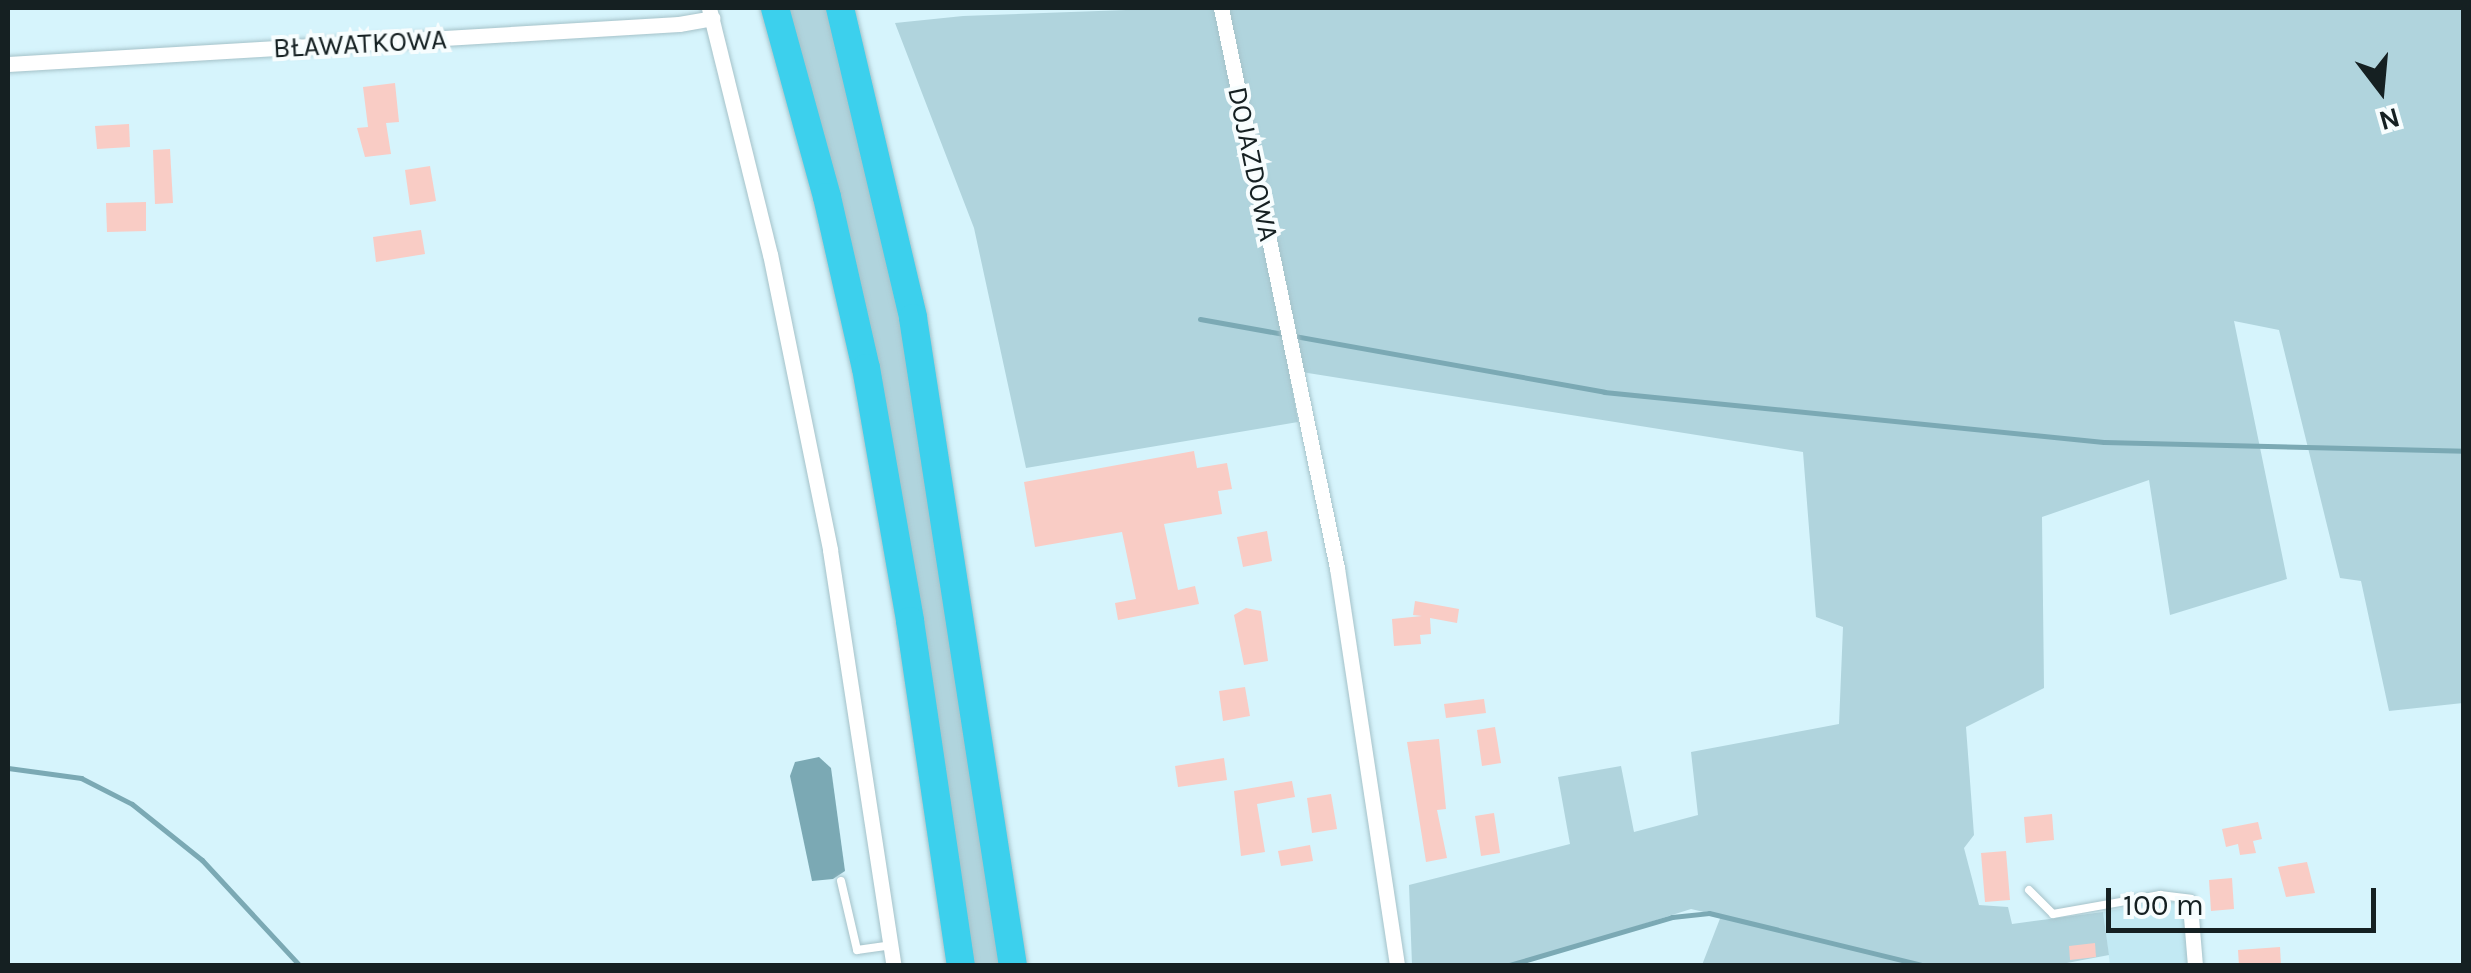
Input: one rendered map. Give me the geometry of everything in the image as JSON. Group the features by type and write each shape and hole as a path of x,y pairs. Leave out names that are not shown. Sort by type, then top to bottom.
{"highway":[{"path":"775,8 828,197 869,386 907,602 961,966"},
{"path":"840,8 893,220 928,402 1013,966"}],"street":[{"name":"DOJAZDOWA","path":"1220,8 1341,588 1397,966"},
{"name":"BŁAWATKOWA","path":"8,64 662,25 711,13"},
{"path":"711,13 770,254 830,550 894,966"},
{"path":"2191,917 2195,966"}],"lane":[{"path":"841,881 857,950 891,945"},
{"path":"2029,890 2053,914 2160,895 2191,899 2191,917"}],"path":[{"path":"946,8 1014,8"}],"shaded area":[{"path":"788,8 828,8 907,354 1003,965 971,965"},
{"path":"1181,8 2463,8 2463,703 2389,711 2361,581 2340,578 2279,330 2234,321 2287,579 2170,615 2149,480 2042,517 2044,688 1966,727 1974,835 1964,848 1979,905 2008,907 2012,924 2103,912 2109,955 2051,966 1702,965 1721,916 1691,909 1514,965 1412,965 1409,885 1570,844 1558,777 1621,766 1634,832 1698,815 1691,752 1839,724 1843,627 1816,617 1803,452 1289,370 1298,422 1026,468 974,228 895,23 963,16"},
{"path":"819,757 831,768 845,871 833,879 812,881 790,776 795,762"},
{"path":"2163,901 2183,903 2191,965 2110,965 2103,912"}],"building":[{"path":"395,83 399,122 386,123 391,154 365,157 357,128 368,127 363,87"},
{"path":"129,124 130,147 97,149 95,126"},
{"path":"170,149 173,203 155,204 153,150"},
{"path":"430,166 436,201 410,205 405,170"},
{"path":"146,202 146,231 107,232 106,203"},
{"path":"421,230 425,254 376,262 373,237"},
{"path":"1194,451 1197,468 1227,463 1232,489 1218,491 1222,514 1164,524 1178,590 1195,586 1199,604 1118,620 1115,603 1136,599 1122,532 1035,547 1024,482"},
{"path":"1267,531 1272,561 1243,567 1237,537"},
{"path":"1415,601 1459,609 1457,623 1430,618 1431,634 1420,635 1421,644 1394,646 1392,619 1422,616 1413,615"},
{"path":"1246,608 1261,611 1268,661 1244,665 1234,615"},
{"path":"1245,687 1250,716 1223,721 1219,691"},
{"path":"1484,699 1486,713 1446,718 1444,704"},
{"path":"1495,727 1501,763 1482,766 1477,730"},
{"path":"1439,739 1446,809 1437,810 1447,858 1426,862 1407,742"},
{"path":"1224,758 1227,780 1178,787 1175,766"},
{"path":"1292,781 1295,797 1257,804 1265,852 1241,856 1234,791"},
{"path":"1331,794 1337,829 1312,833 1307,798"},
{"path":"1494,813 1500,853 1481,856 1475,816"},
{"path":"2052,814 2054,840 2026,843 2024,817"},
{"path":"2258,822 2262,839 2253,841 2256,853 2240,855 2238,844 2226,847 2222,829"},
{"path":"1310,845 1313,861 1281,866 1278,851"},
{"path":"2006,851 2010,900 1985,902 1981,853"},
{"path":"2307,862 2315,893 2286,897 2278,867"},
{"path":"2232,878 2234,909 2211,911 2209,880"},
{"path":"2095,943 2096,957 2070,960 2069,946"},
{"path":"2280,947 2281,966 2239,966 2238,950"}],"waterway":[{"path":"1200,319 1604,392 2104,442 2464,451"},
{"path":"8,768 81,778 132,804 202,860 300,966"},
{"path":"1506,966 1672,917 1709,913 1926,966"}]}
